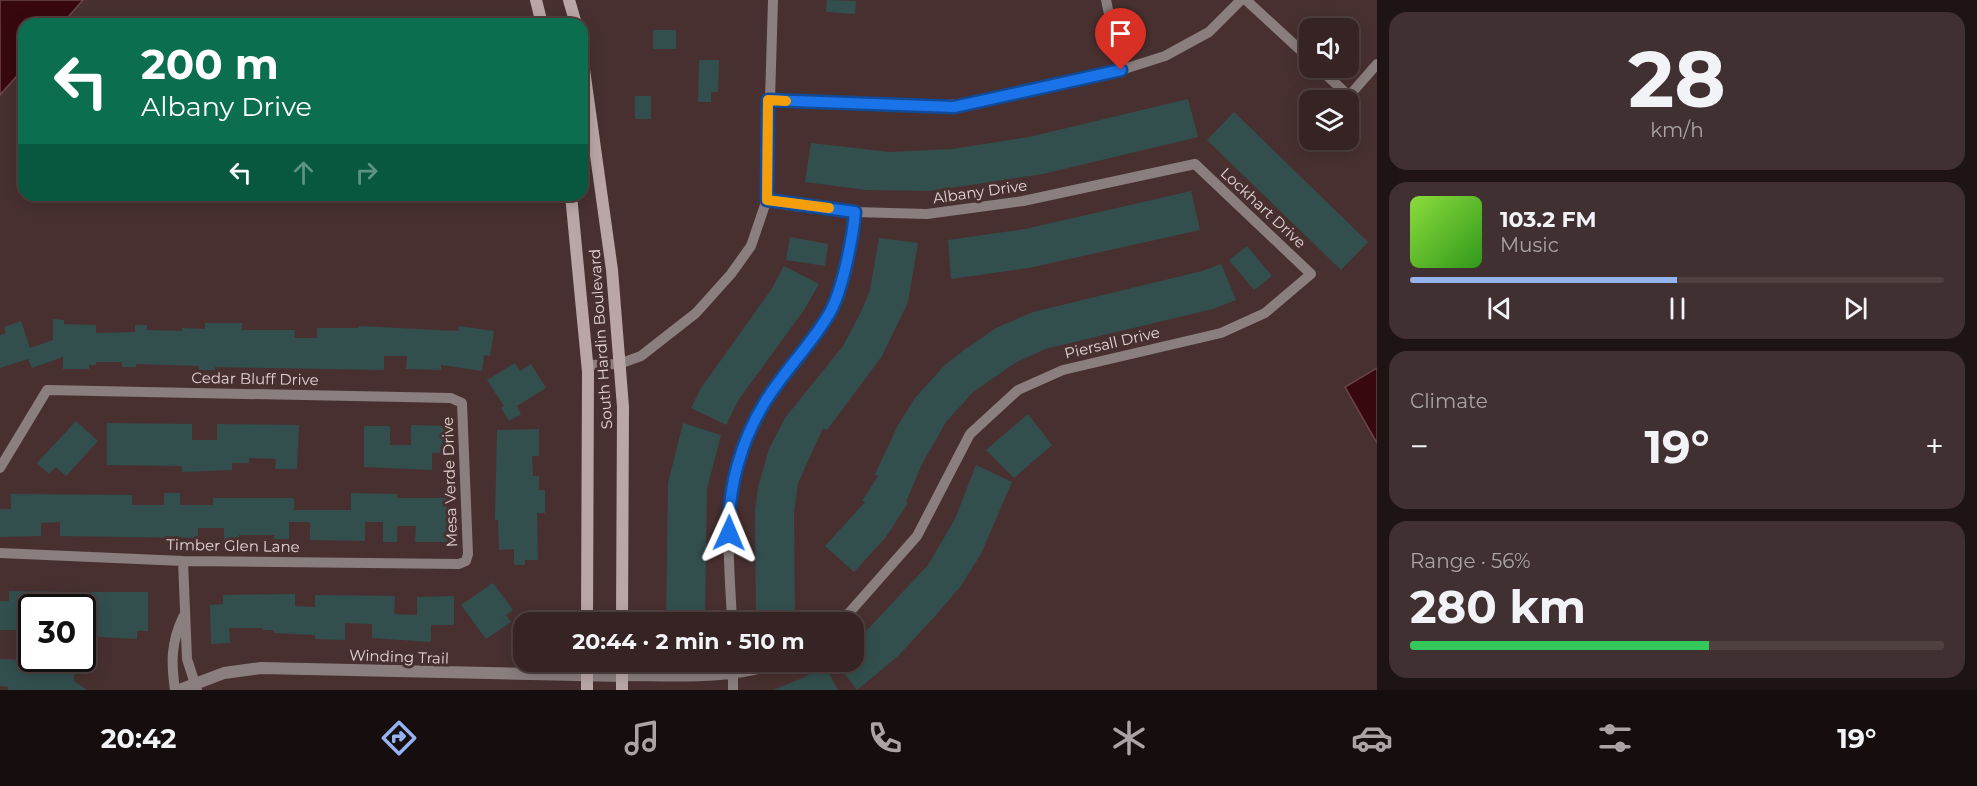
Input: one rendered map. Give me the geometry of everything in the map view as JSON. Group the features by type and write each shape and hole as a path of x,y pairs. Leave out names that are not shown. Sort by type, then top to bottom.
{"main road":[{"path":"536,0 540,18"},
{"path":"569,0 574,18"},
{"name":"South Hardin Boulevard","path":"588,98 612,270 623,417 622,612"},
{"name":"South Hardin Boulevard","path":"572,201 588,365 587,612"},
{"path":"586,690 587,672"},
{"path":"622,672 622,690"}],"street":[{"path":"588,365 619,364 641,356 696,313 751,246 767,200 768,100 773,0"},
{"path":"1106,0 1121,70"},
{"path":"768,100 954,107 1121,70 1165,56 1197,40 1221,21 1241,0"},
{"path":"1246,0 1299,49"},
{"path":"1329,78 1349,96 1377,64"},
{"name":"Albany Drive","path":"767,200 855,212 927,214 1023,201 1195,164"},
{"name":"Lockhart Drive","path":"1195,164 1311,274"},
{"path":"732,612 729,510 737,462 764,403 830,312 853,238 855,212"},
{"name":"Piersall Drive","path":"850,612 917,536 970,434 1018,390 1064,370 1221,333 1265,313 1311,274"},
{"name":"Cedar Bluff Drive","path":"0,468 47,390 451,398 462,403"},
{"name":"Mesa Verde Drive","path":"462,403 468,554 466,561"},
{"name":"Timber Glen Lane","path":"0,553 183,561 459,564 466,561"},
{"path":"183,561 187,659 195,687"},
{"path":"177,690 171,660 174,637 184,614"},
{"name":"Winding Trail","path":"177,690 195,687 224,673 261,668 622,676"},
{"path":"622,676 745,672"},
{"path":"733,674 733,690"}],"shaded area":[{"path":"0,0 83,0 67,18 18,18 18,75 0,95"},
{"path":"1377,368 1377,443 1345,387"}],"building":[{"path":"827,0 856,1 855,14 826,12"},
{"path":"653,30 676,30 676,49 653,49"},
{"path":"699,60 719,60 718,92 711,92 711,102 698,102"},
{"path":"635,96 651,96 651,119 635,119"},
{"path":"1188,99 1198,137 1043,174 930,191 866,190 805,182 811,143 890,152 952,149 1029,137"},
{"path":"1234,112 1368,242 1341,270 1207,140"},
{"path":"1191,191 1200,230 1029,268 951,279 948,240 1025,229"},
{"path":"790,237 828,244 825,266 786,260"},
{"path":"879,238 918,243 908,302 882,356 827,430 823,428 798,483 794,513 795,612 756,612 755,511 758,487 769,449 785,418 843,346 870,290"},
{"path":"1247,246 1272,276 1254,290 1229,260"},
{"path":"1221,264 1236,300 1213,309 1045,349 1015,363 972,393 946,422 922,464 906,502 908,503 886,537 854,572 825,546 865,502 862,501 878,476 875,474 898,425 915,398 945,365 964,350 996,328 1033,312 1202,271"},
{"path":"784,266 819,284 804,310 739,399 726,425 691,408 701,388 771,290"},
{"path":"53,319 64,320 64,324 96,325 96,333 135,332 135,325 147,325 147,330 205,329 205,323 242,323 242,330 295,330 294,338 317,338 317,328 358,328 358,326 458,331 459,326 494,331 490,356 484,355 482,371 441,365 441,370 406,369 407,356 384,356 384,370 215,367 215,370 199,370 199,366 136,364 136,367 122,367 122,362 96,362 96,365 89,365 89,369 63,369 63,357 32,368 28,359 0,368 0,335 6,333 4,327 21,321 30,348 53,340"},
{"path":"515,363 520,371 531,364 546,388 517,406 521,414 509,421 501,408 504,406 487,380"},
{"path":"1028,414 1052,445 1014,478 986,450"},
{"path":"76,421 98,441 66,476 56,467 49,474 37,463"},
{"path":"107,423 192,424 192,440 217,440 217,424 299,425 297,469 275,469 276,459 249,458 249,463 232,463 232,470 182,472 182,466 107,465"},
{"path":"683,423 721,435 707,489 705,612 666,612 668,483"},
{"path":"411,425 447,426 447,453 432,453 432,470 364,467 364,426 390,426 390,445 411,445"},
{"path":"539,429 539,456 532,456 533,476 539,476 539,490 545,490 545,513 537,513 538,560 525,560 525,565 514,565 514,549 499,550 498,520 495,520 497,430"},
{"path":"976,465 1012,482 981,554 960,587 898,656 857,690 843,672 864,672 864,633 928,565 955,519"},
{"path":"164,493 180,493 180,505 213,505 213,498 294,498 294,510 351,510 351,493 397,494 397,498 447,498 447,542 415,542 416,526 397,526 397,542 383,542 383,522 365,522 365,541 310,540 310,522 289,522 289,539 274,539 274,535 239,535 239,540 224,540 224,528 198,528 198,538 60,536 60,522 41,523 41,536 0,537 0,509 11,509 11,494 132,495 132,505 164,505"},
{"path":"493,583 513,610 506,615 511,622 486,639 461,605"},
{"path":"9,591 72,592 72,594 18,594 18,630 0,630 0,601 9,601"},
{"path":"91,592 148,592 148,631 137,631 137,639 96,637 96,594 91,594"},
{"path":"295,594 295,606 315,607 315,595 395,596 394,614 417,615 417,597 454,596 454,625 431,625 431,642 372,638 372,624 345,623 345,640 315,639 315,635 274,633 274,630 263,630 263,628 229,628 230,643 211,644 210,605 223,604 223,595"},
{"path":"0,659 18,660 18,672 74,672 74,681 87,690 8,690 8,687 0,686"},
{"path":"813,672 828,672 838,690 773,690"}],"slow traffic":[{"path":"786,101 768,100 767,200 829,208"}],"route":[{"path":"729,533 729,510 737,462 764,403 830,312 853,238 855,212 767,200 768,100 954,107 1121,70"}]}
